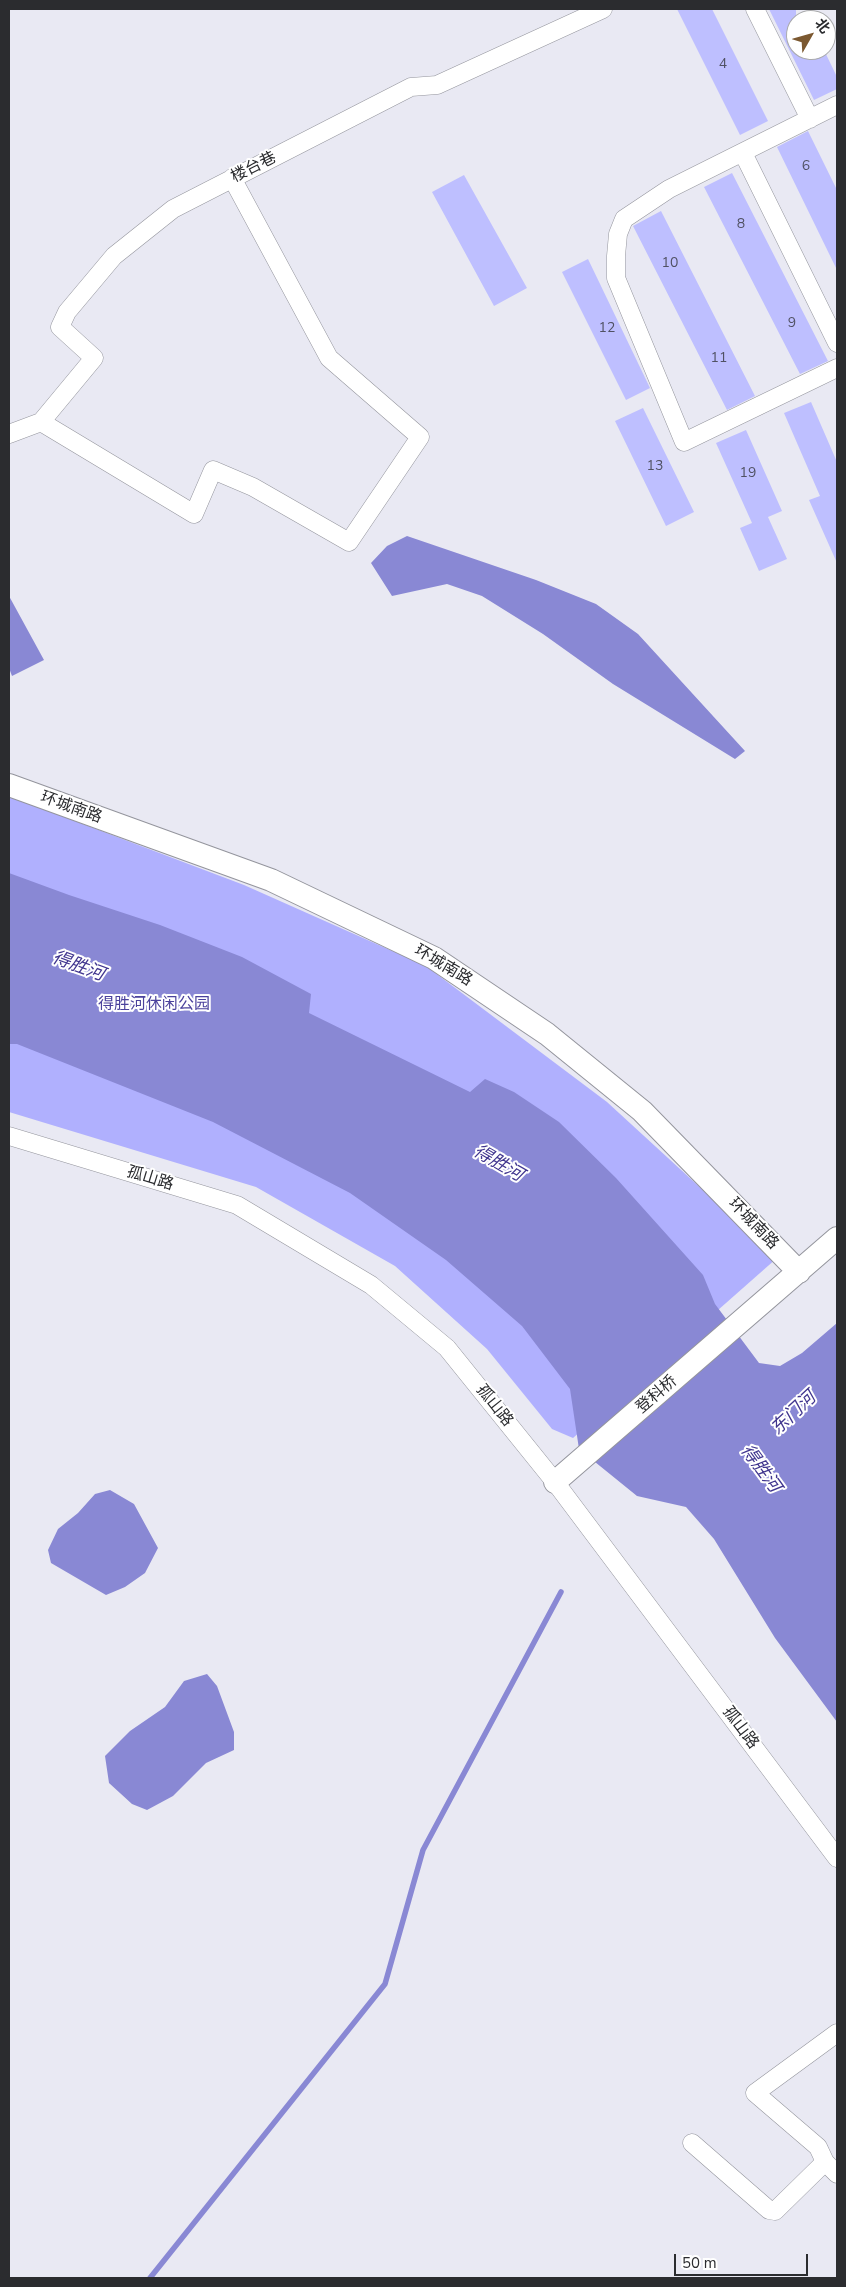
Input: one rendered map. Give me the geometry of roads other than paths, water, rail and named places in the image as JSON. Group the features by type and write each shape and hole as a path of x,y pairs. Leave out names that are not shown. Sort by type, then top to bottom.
{"main road":[{"name":"环城南路","path":"9,785 271,880 434,958 547,1034 642,1111 799,1272"},
{"name":"登科桥","path":"555,1482 837,1238"}],"street":[{"name":"楼台巷","path":"41,422 94,358 60,327 66,312 114,256 173,209 411,87 437,86 603,9"},
{"path":"755,9 810,119"},
{"path":"837,105 669,189 624,219 618,234 616,278 684,442 837,368"},
{"path":"743,153 837,343"},
{"path":"9,434 41,422 194,514 213,470 253,487 349,542 420,438 329,358 232,178"},
{"name":"孤山路","path":"9,1136 237,1205 371,1286 447,1348 555,1482 837,1858"},
{"path":"692,2143 769,2210 775,2211 831,2168 818,2147 755,2092 837,2032"}],"water":[{"path":"407,536 536,580 596,604 638,634 745,751 735,759 613,684 543,634 482,596 447,584 392,596 371,563 387,546"},
{"path":"9,596 44,660 12,676 9,668"},
{"path":"9,873 160,925 242,957 311,994 309,1013 470,1092 485,1079 514,1092 559,1122 616,1178 703,1275 715,1304 759,1363 780,1366 802,1353 837,1323 837,1722 775,1638 714,1539 686,1507 637,1496 579,1449 570,1389 522,1326 446,1260 350,1193 213,1122 17,1044 9,1044"},
{"path":"110,1490 134,1504 158,1548 145,1573 125,1587 106,1595 51,1563 48,1550 58,1529 78,1513 95,1494"},
{"path":"207,1674 217,1686 234,1732 234,1750 206,1763 173,1796 147,1810 132,1804 109,1783 105,1756 130,1731 165,1707 184,1681"}],"waterway":[{"path":"150,2278 385,1984 423,1850 561,1592"}],"water label":[{"name":"得胜河","path":"78,967"},
{"name":"得胜河","path":"498,1164"},
{"name":"东门河","path":"794,1414"},
{"name":"得胜河","path":"760,1469"}],"park label":[{"name":"得胜河休闲公园","path":"154,1005"}]}
